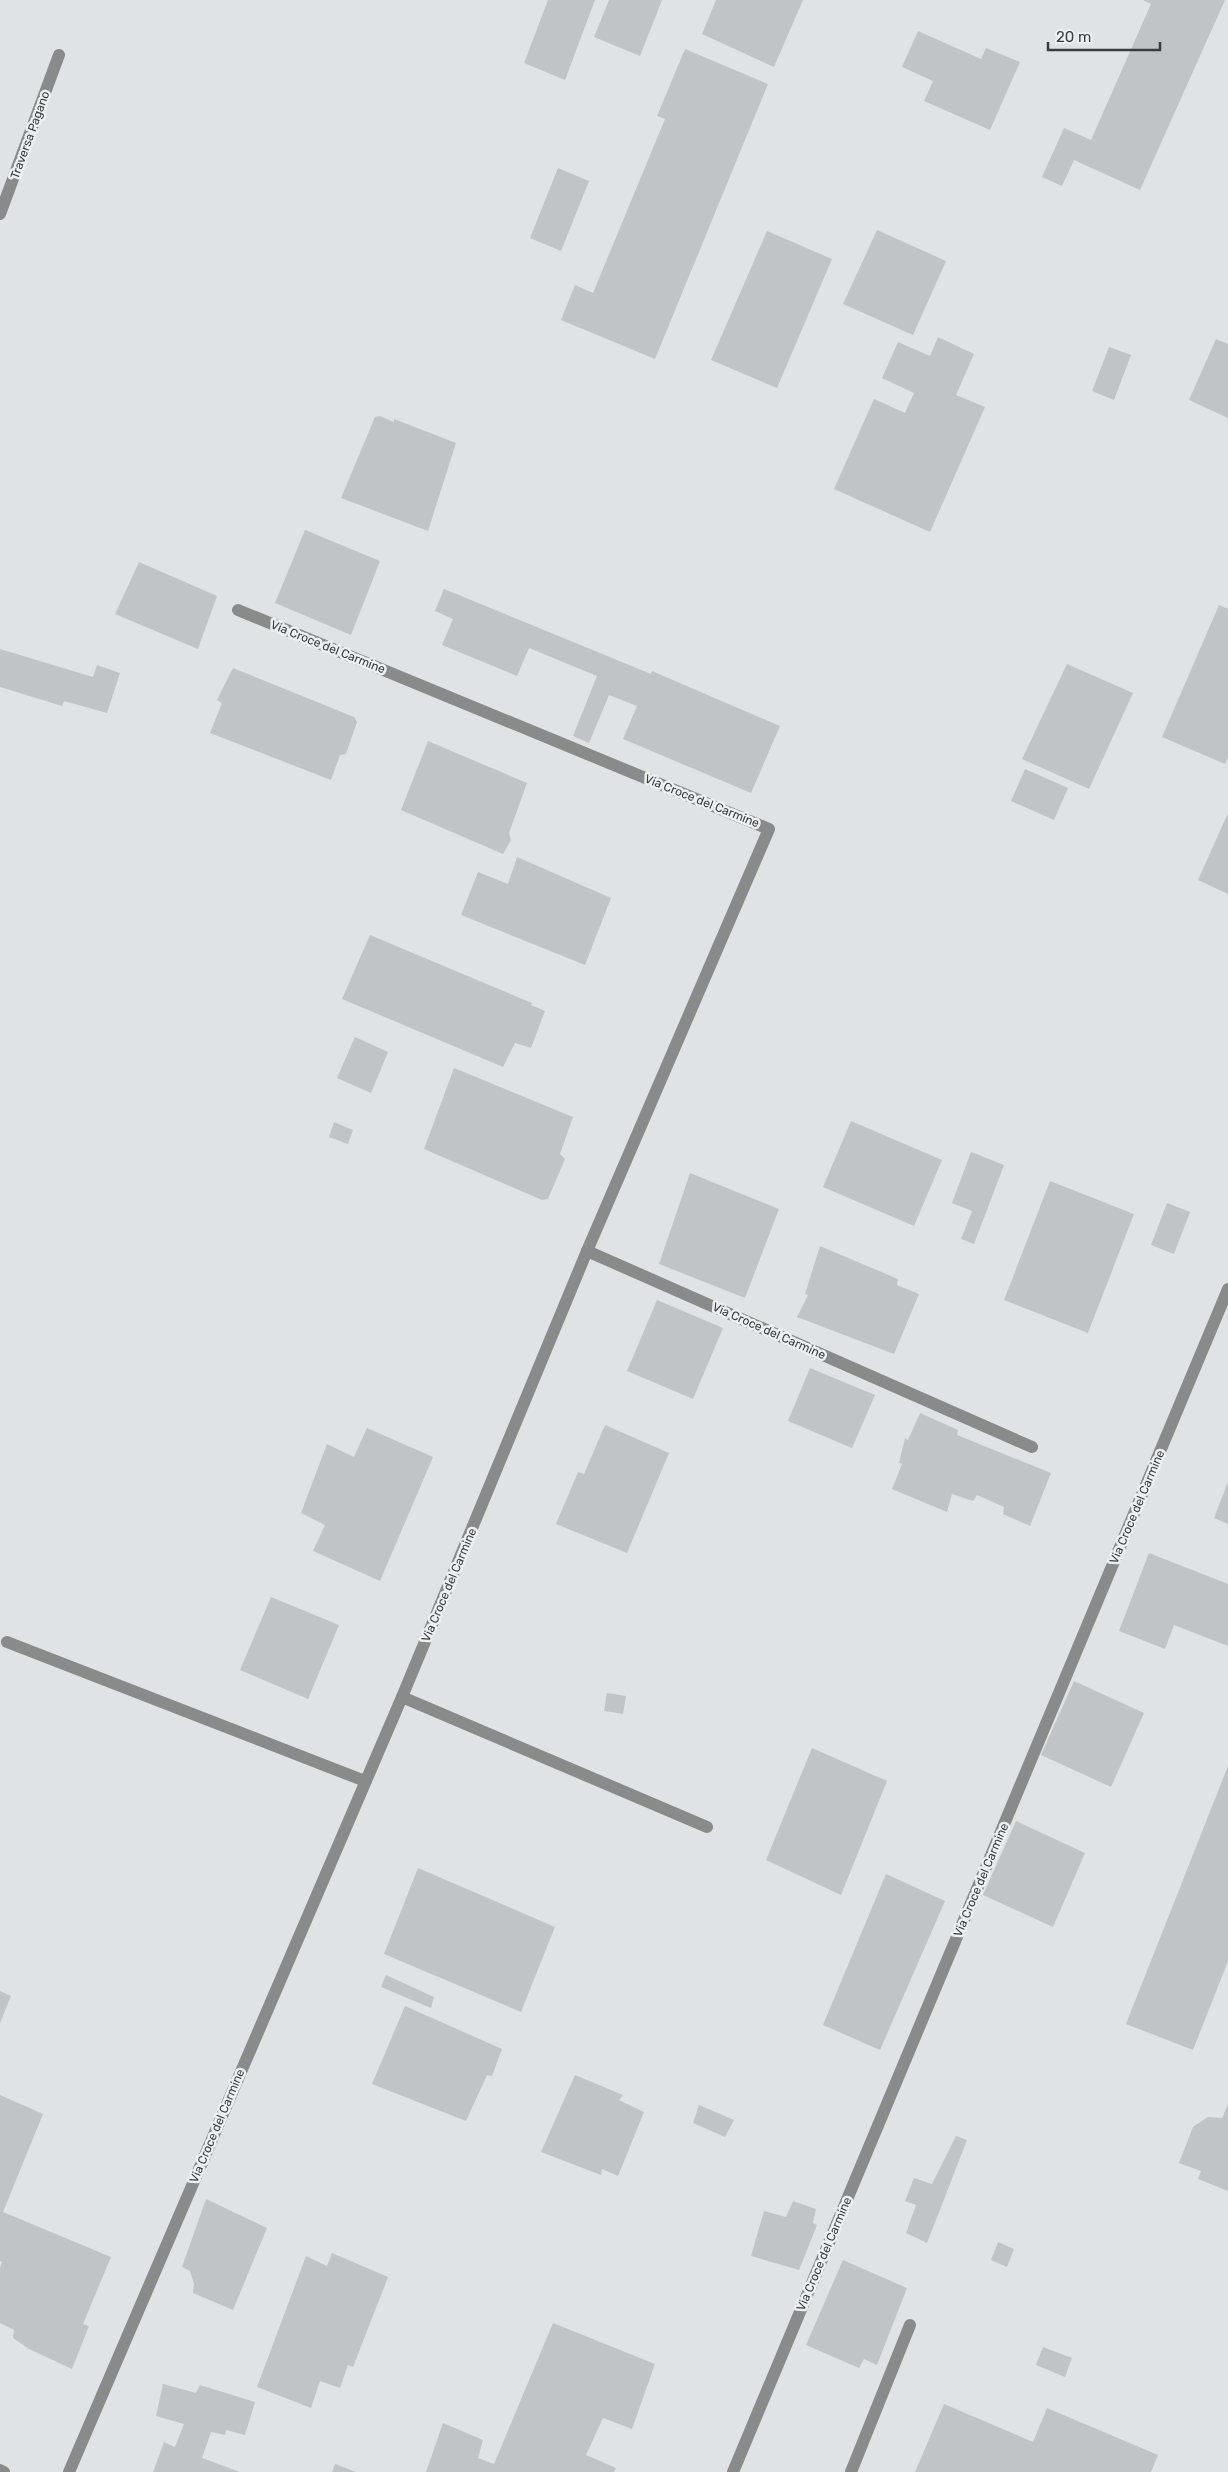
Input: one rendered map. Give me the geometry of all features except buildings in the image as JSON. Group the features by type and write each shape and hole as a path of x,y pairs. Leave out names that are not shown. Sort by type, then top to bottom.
{"street":[{"name":"Traversa Pagano","path":"0,214 59,56"},
{"name":"Via Croce del Carmine","path":"69,2472 402,1697 587,1251 769,829 238,610"},
{"name":"Via Croce del Carmine","path":"587,1251 1032,1447"},
{"name":"Via Croce del Carmine","path":"733,2472 1228,1288"},
{"path":"7,1642 365,1781"},
{"path":"402,1697 707,1827"},
{"path":"851,2472 910,2325"},
{"path":"0,2470 4,2472"}]}
